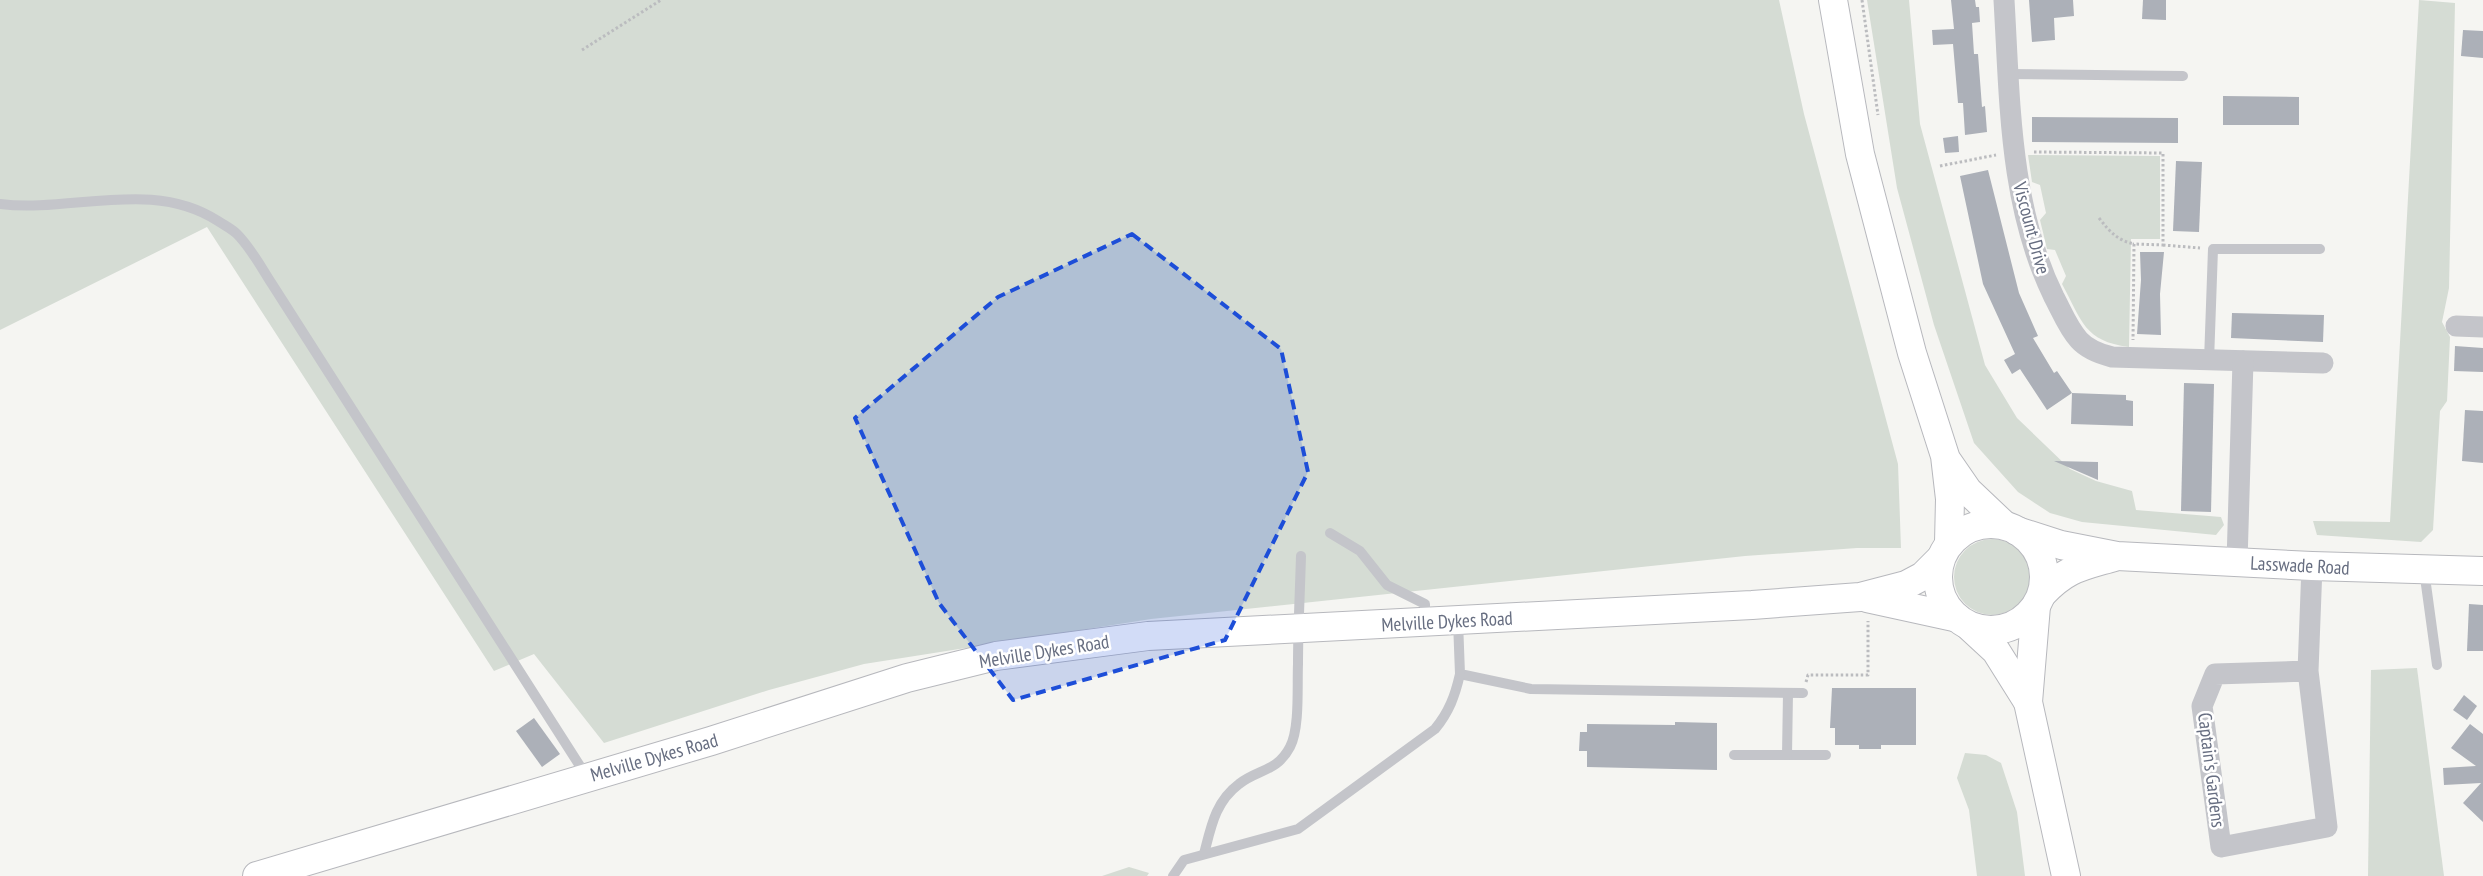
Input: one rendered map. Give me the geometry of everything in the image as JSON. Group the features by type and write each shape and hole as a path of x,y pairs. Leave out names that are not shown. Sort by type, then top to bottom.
{"main road":[{"path":"1833,0 1860,154 1912,353 1945,456 1950,499 1945,551 1937,580 1942,600 1962,622 1996,652 2028,702"},
{"path":"1945,456 1968,491 2010,528 2029,540 2038,552 2043,565 2044,580 2039,600 2028,702 2066,876"},
{"path":"1945,551 1961,533 1974,526 1989,524 2010,528"},
{"name":"Lasswade Road","path":"2010,528 2061,545 2118,556 2312,566 2483,571"},
{"name":"Melville Dykes Road","path":"257,876 711,741 907,678 996,656 1148,636 1860,597 1906,586 1923,576 1945,551"},
{"name":"Lasswade Road","path":"2039,600 2057,578 2074,569 2118,556"},
{"name":"Melville Dykes Road","path":"1860,597 1962,622"},
{"path":"1962,622 1988,631 2007,628 2023,620 2039,600"}],"street":[{"name":"Viscount Drive","path":"2004,0 2013,152 2036,252 2045,278 2067,323 2080,341 2096,353 2112,357 2322,363"},
{"path":"2456,326 2483,327"},
{"path":"2237,562 2243,361"},
{"name":"Captain's Gardens","path":"2308,671 2215,674 2202,706 2221,846 2327,827 2308,671 2312,566"}],"lane":[{"path":"2008,74 2183,76"},
{"path":"0,204 15,206 142,199 174,203 207,214 236,233 272,284 588,777"},
{"path":"2209,361 2213,249 2320,249"},
{"path":"1330,533 1360,550 1387,585 1425,604 1425,622"},
{"path":"1204,854 1215,812 1226,796 1239,784 1276,766 1291,746 1295,726 1301,556"},
{"path":"2424,569 2436,665"},
{"path":"1173,876 1184,860 1298,829 1435,729 1446,716 1455,697 1460,674 1458,620"},
{"path":"1460,674 1531,689 1803,693"},
{"path":"1787,755 1788,693"},
{"path":"1734,755 1826,755"}],"path":[{"path":"582,50 661,0"},
{"path":"1940,166 2013,152 2163,154 2163,245"},
{"path":"2099,218 2110,233 2120,240 2134,244 2213,249"},
{"path":"2132,358 2134,244"},
{"path":"1803,693 1808,674 1868,675 1868,618 1876,619"}],"highlighted area":[{"path":"1132,234 1281,349 1308,472 1225,640 1013,700 939,603 855,418 998,297"}],"shaded area":[{"path":"0,0 1779,0 1804,114 1898,464 1901,548 1857,548 1745,556 1151,619 864,664 769,690 604,743 534,654 494,671 207,227 0,330"},
{"path":"1867,0 1909,0 1920,124 1985,365 2017,418 2070,469 2096,481 2132,491 2136,510 2221,517 2224,525 2216,535 2082,522 2050,513 2018,492 1974,443 1934,325 1897,188"},
{"path":"2419,0 2455,3 2449,288 2442,322 2450,337 2447,401 2440,411 2433,530 2421,542 2317,535 2313,521 2390,522"},
{"path":"2028,155 2160,156 2160,239 2131,239 2129,347 2102,340 2093,334 2080,319 2062,284 2066,276 2055,250 2047,249 2040,220 2046,213 2040,185 2032,182"},
{"path":"1985,539 1999,539 2013,545 2024,556 2030,570 2027,592 2019,604 1999,615 1985,615 1971,609 1960,598 1954,584 1954,570 1960,556 1971,545"},
{"path":"2417,668 2444,876 2368,876 2371,670"},
{"path":"1965,753 1986,755 2001,763 2017,812 2025,876 1977,876 1969,810 1957,778"},
{"path":"1129,867 1149,873 1147,876 1102,876"}],"building":[{"path":"1951,0 1975,0 1976,7 1979,7 1980,22 1972,23 1974,54 1978,54 1982,107 1985,106 1987,132 1965,135 1963,103 1958,103 1953,44 1933,45 1932,30 1954,29"},
{"path":"2029,0 2073,0 2074,16 2054,18 2055,40 2032,42"},
{"path":"2143,0 2166,0 2166,20 2142,19"},
{"path":"2463,30 2483,31 2483,58 2461,56"},
{"path":"2223,96 2299,97 2299,125 2223,125"},
{"path":"2032,117 2178,118 2178,143 2032,142"},
{"path":"1958,136 1959,152 1945,153 1943,138"},
{"path":"2176,161 2202,162 2199,232 2173,231"},
{"path":"1988,170 2019,293 2038,336 2033,338 2054,373 2057,371 2072,393 2047,410 2020,369 2012,374 2004,360 2015,354 1983,284 1960,176"},
{"path":"2140,252 2164,252 2160,294 2161,335 2137,334 2141,280"},
{"path":"2232,313 2324,315 2323,342 2231,338"},
{"path":"2455,346 2483,348 2483,372 2454,371"},
{"path":"2184,383 2214,384 2211,512 2181,511"},
{"path":"2072,393 2126,395 2126,400 2133,401 2133,426 2071,424"},
{"path":"2465,410 2483,411 2483,463 2462,461"},
{"path":"2054,461 2098,462 2098,480"},
{"path":"2469,604 2483,605 2483,651 2467,651"},
{"path":"1832,688 1916,688 1916,745 1881,745 1881,749 1859,749 1859,745 1835,745 1835,728 1830,728"},
{"path":"2464,695 2477,706 2467,720 2453,710"},
{"path":"534,718 560,754 542,767 516,731"},
{"path":"1675,722 1717,723 1717,770 1587,767 1587,751 1579,751 1580,732 1587,732 1587,724 1675,725"},
{"path":"2470,724 2483,734 2483,822 2463,803 2481,783 2444,785 2443,768 2476,766 2451,748"}]}
